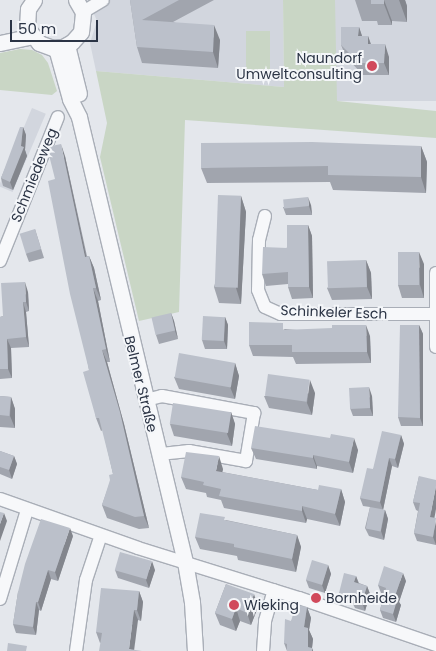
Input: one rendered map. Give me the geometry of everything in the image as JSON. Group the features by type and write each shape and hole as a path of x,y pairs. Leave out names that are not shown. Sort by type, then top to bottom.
{"street":[{"path":"34,0 28,9 29,31 39,43 62,46 81,32 84,22 81,4 102,0"},
{"path":"0,36 29,31"},
{"path":"0,43 29,31"},
{"name":"Belmer Straße","path":"62,46 80,100 79,117 185,562 192,602 195,651"},
{"name":"Schmiedeweg","path":"0,261 58,117"},
{"name":"Schinkeler Esch","path":"265,216 259,240 258,290 265,307 281,314 435,314"},
{"path":"436,273 436,346"},
{"path":"146,400 162,396 254,413 246,461 189,451 158,454"},
{"path":"0,500 436,645"},
{"path":"0,599 27,510"},
{"path":"76,651 86,580 101,535"},
{"path":"262,651 265,621 274,590"}],"shaded area":[{"path":"88,0 283,0 284,87 96,71 90,43 97,21"},
{"path":"335,0 436,0 436,101 335,101"},
{"path":"32,108 46,114 13,192 0,187 0,183"}],"green space":[{"path":"283,0 335,0 337,101 436,111 436,138 185,120 179,312 139,321 100,157 107,123 96,71 284,87"},
{"path":"246,31 270,31 270,70 246,70"},
{"path":"20,49 32,50 42,55 48,63 57,91 52,95 0,90 0,53"}],"building":[{"path":"130,0 179,0 142,20 214,25 213,52 137,47"},
{"path":"371,0 384,0 384,4 371,4"},
{"path":"341,27 359,27 358,36 368,36 368,44 385,44 384,63 359,63 341,45"},
{"path":"20,127 23,127 21,146 24,147 10,182 1,178"},
{"path":"312,142 421,146 421,177 328,175 328,166 201,168 201,143"},
{"path":"61,144 85,257 89,256 96,288 93,288 106,349 102,350 120,412 144,516 135,517 102,505 110,480 109,475 113,474 99,418 96,418 83,372 89,370 70,294 48,181 55,179 47,147"},
{"path":"218,195 241,196 238,288 215,287"},
{"path":"308,197 309,206 284,209 283,200"},
{"path":"287,225 308,225 309,287 288,287 288,272 262,274 263,247 287,248"},
{"path":"35,229 41,249 26,254 20,234"},
{"path":"398,252 419,252 419,285 398,285"},
{"path":"366,260 367,287 328,288 327,261"},
{"path":"25,282 26,302 23,302 26,337 7,339 8,369 0,369 0,317 3,316 1,283"},
{"path":"171,313 175,331 156,335 152,317"},
{"path":"203,316 225,317 224,341 202,340"},
{"path":"249,322 283,323 283,330 332,328 332,325 366,325 367,352 292,352 292,345 249,345"},
{"path":"400,325 419,325 420,418 398,417"},
{"path":"179,353 235,363 231,388 175,378"},
{"path":"268,374 310,380 307,402 265,396"},
{"path":"369,387 370,408 350,409 349,388"},
{"path":"0,396 11,397 9,416 0,415"},
{"path":"173,403 231,412 228,433 170,424"},
{"path":"255,426 330,438 331,434 354,438 349,462 313,455 313,458 251,448"},
{"path":"382,431 401,435 395,459 389,458 380,502 360,498 367,468 373,469"},
{"path":"0,451 14,456 9,470 0,467"},
{"path":"186,452 219,456 216,471 318,490 319,485 341,489 335,514 302,506 302,511 219,496 221,489 203,485 204,482 181,477"},
{"path":"419,476 436,480 430,517 436,518 433,537 414,533 420,503 413,502"},
{"path":"370,507 385,510 381,531 366,529"},
{"path":"0,512 4,513 0,524"},
{"path":"200,513 225,517 224,520 297,535 292,559 234,547 234,544 195,537"},
{"path":"41,519 70,528 55,572 48,570 38,602 36,602 33,627 13,624 25,564"},
{"path":"120,552 152,561 146,579 115,570"},
{"path":"312,560 328,565 322,585 306,580"},
{"path":"384,566 403,573 395,596 398,597 393,614 380,610 386,588 378,585"},
{"path":"344,573 356,576 354,582 367,586 362,602 352,600 353,596 339,593"},
{"path":"226,584 254,594 247,613 236,608 232,619 215,613"},
{"path":"101,588 139,591 137,610 134,610 129,649 142,651 99,651 102,633 96,632"},
{"path":"296,605 307,607 304,627 308,628 308,647 312,648 312,651 287,651 287,644 284,643 285,619 291,621"},
{"path":"8,643 27,646 26,651 7,651"}],"place":[{"name":"Naundorf Umweltconsulting","path":"372,66"},
{"name":"Bornheide","path":"316,598"},
{"name":"Wieking","path":"234,605"}]}
